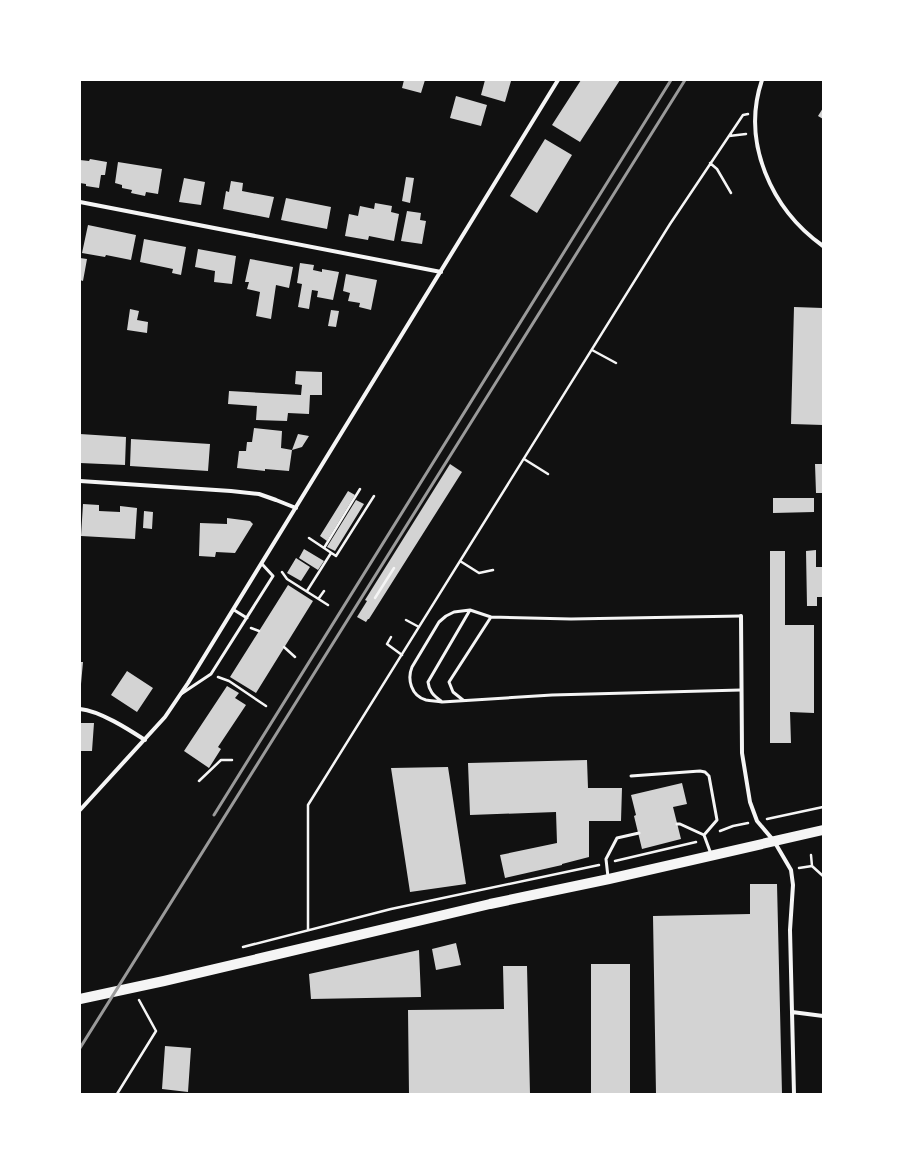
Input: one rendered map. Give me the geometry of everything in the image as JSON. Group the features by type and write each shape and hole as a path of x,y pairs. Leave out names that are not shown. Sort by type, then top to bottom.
{"main road":[{"path":"82,999 490,904 609,879 823,830"}],"street":[{"path":"80,810 165,717 180,695 234,610 558,80"},
{"path":"762,80 756,99 755,133 762,164 770,186 794,220 810,236 823,246"},
{"path":"80,202 441,272"},
{"path":"80,481 231,490 259,494 296,508"},
{"path":"741,616 742,754 750,802 757,821 774,841 791,870 793,885 790,930 794,1094"},
{"path":"80,709 118,723 145,740"},
{"path":"792,1012 823,1016"}],"lane":[{"path":"180,695 211,674 247,618 273,576 262,564"},
{"path":"234,610 247,618"},
{"path":"442,702 433,695 429,688 428,682 470,610"},
{"path":"741,616 571,619 491,617 470,610 454,612 439,622 409,674 411,686 417,695 425,700 442,702 552,695 741,690"},
{"path":"463,700 453,692 449,682 491,617"},
{"path":"631,776 700,771 705,772 709,776 717,820 704,835"},
{"path":"677,824 704,835 711,856"},
{"path":"609,879 606,859 616,838 638,833"}],"path":[{"path":"308,930 308,805 670,224 743,115 755,112"},
{"path":"729,136 755,133"},
{"path":"710,163 717,169 731,193"},
{"path":"592,350 616,363"},
{"path":"524,459 548,474"},
{"path":"324,548 360,489"},
{"path":"310,538 336,556 374,496"},
{"path":"307,591 331,553"},
{"path":"267,556 287,579 328,605"},
{"path":"460,561 479,574 493,570"},
{"path":"374,598 394,568"},
{"path":"319,598 324,591"},
{"path":"406,620 419,627"},
{"path":"391,637 387,644 402,655"},
{"path":"284,647 295,657"},
{"path":"211,674 229,681 266,706"},
{"path":"199,781 221,760 232,760"},
{"path":"240,948 391,909 706,840 716,833 733,826 823,807"},
{"path":"811,855 812,866 823,876"},
{"path":"117,1094 156,1031 138,999"}],"building":[{"path":"404,80 425,80 421,93 402,88"},
{"path":"485,80 511,81 505,102 481,95"},
{"path":"581,80 620,80 580,142 552,125"},
{"path":"456,96 487,105 481,126 450,118"},
{"path":"823,108 823,119 818,116"},
{"path":"545,139 572,155 537,213 510,196"},
{"path":"90,159 107,162 105,175 101,175 99,188 86,186 86,184 80,183 80,160 89,161"},
{"path":"118,162 162,169 158,194 146,192 145,196 131,193 132,190 122,188 122,185 115,183"},
{"path":"406,177 414,178 410,203 402,201"},
{"path":"184,178 205,182 201,205 179,202"},
{"path":"231,181 243,183 242,191 274,197 269,218 223,209 226,191 229,192"},
{"path":"286,198 331,207 327,229 281,220"},
{"path":"375,203 392,206 391,212 399,214 394,241 369,236 368,240 345,236 349,214 358,216 360,206 374,209"},
{"path":"407,211 421,213 420,220 426,221 422,244 401,241"},
{"path":"88,225 136,235 131,260 106,255 105,257 82,253"},
{"path":"144,239 186,247 181,275 172,273 173,269 140,262"},
{"path":"198,249 236,256 232,284 214,282 215,271 195,267"},
{"path":"80,258 87,259 83,281 80,280"},
{"path":"250,259 293,267 289,288 276,285 271,319 256,316 260,292 247,289 249,282 245,282"},
{"path":"300,263 314,265 313,270 322,272 322,269 339,272 333,300 317,297 318,291 312,290 309,309 298,307 302,284 297,283"},
{"path":"346,274 377,280 371,310 359,307 360,303 348,301 350,293 343,291"},
{"path":"794,307 823,308 823,425 791,424"},
{"path":"130,309 139,311 137,320 148,322 147,333 127,330"},
{"path":"331,310 339,311 336,327 328,326"},
{"path":"296,371 322,372 322,395 310,395 309,414 288,413 287,421 256,420 257,406 228,404 229,391 301,395 302,385 295,384"},
{"path":"254,428 282,431 281,448 292,450 289,471 265,469 265,471 237,468 239,451 246,451 247,442 252,442"},
{"path":"80,434 126,437 125,465 80,463"},
{"path":"298,434 309,436 302,447 292,450"},
{"path":"131,439 210,444 208,471 130,466"},
{"path":"450,464 462,472 369,619 366,622 357,617 367,601 365,600"},
{"path":"815,464 823,464 823,493 816,493"},
{"path":"348,491 355,495 327,541 320,536"},
{"path":"773,498 814,498 814,512 773,513"},
{"path":"356,500 364,504 335,551 327,547"},
{"path":"83,504 99,505 99,511 120,512 120,506 137,508 135,539 81,536"},
{"path":"144,511 153,512 152,529 143,528"},
{"path":"227,518 250,521 253,524 235,553 216,552 215,557 199,556 200,523 227,524"},
{"path":"304,549 324,561 318,570 299,558"},
{"path":"816,550 816,567 823,567 823,597 817,597 817,606 807,606 806,551"},
{"path":"770,551 785,551 785,625 814,625 814,713 790,712 791,743 770,743"},
{"path":"296,558 310,567 301,581 287,573"},
{"path":"288,585 313,601 256,693 230,677"},
{"path":"80,662 83,662 81,684 80,683"},
{"path":"127,671 153,688 137,712 111,695"},
{"path":"227,686 239,693 235,698 246,705 218,747 221,749 209,768 184,751"},
{"path":"80,723 94,723 92,751 80,751"},
{"path":"587,760 588,788 622,788 621,821 589,821 589,857 562,865 505,878 500,855 557,843 556,812 470,815 468,763"},
{"path":"448,767 466,884 410,892 391,768"},
{"path":"682,783 687,804 673,807 681,839 642,849 634,816 636,815 631,795"},
{"path":"750,884 777,884 782,1094 656,1094 653,916 750,914"},
{"path":"456,943 461,965 436,970 432,949"},
{"path":"419,950 421,997 311,999 309,974"},
{"path":"591,964 630,964 630,1094 591,1094"},
{"path":"503,966 527,966 530,1094 409,1094 408,1010 504,1009"},
{"path":"165,1046 191,1048 188,1092 162,1089"}],"railway":[{"path":"214,815 671,80"},
{"path":"80,1048 685,80"}]}
